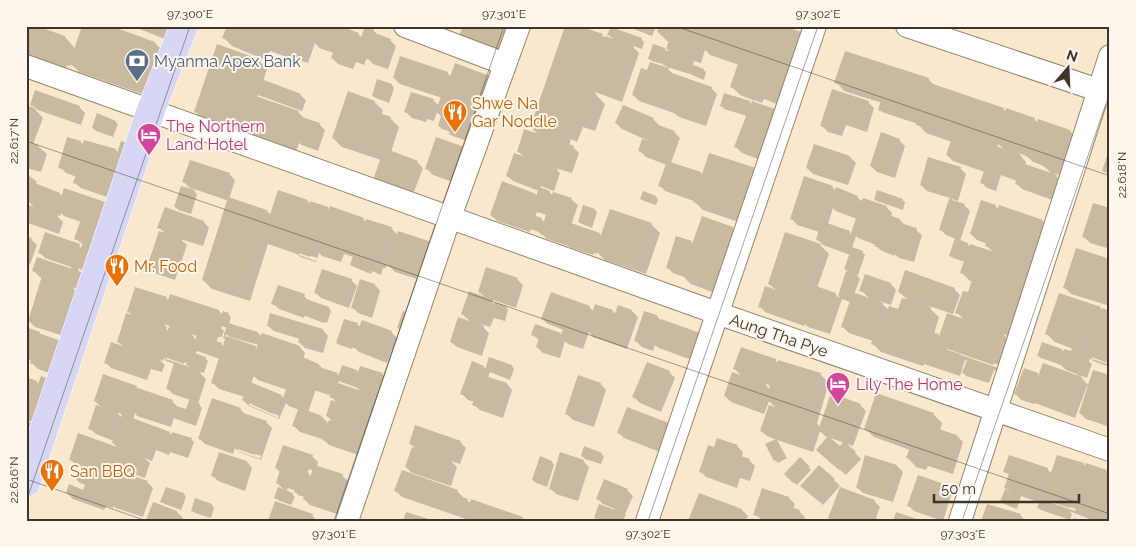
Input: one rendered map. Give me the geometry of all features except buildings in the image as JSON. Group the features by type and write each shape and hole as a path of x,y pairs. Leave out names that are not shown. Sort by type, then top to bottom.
{"main road":[{"path":"26,482 151,110 184,26"}],"street":[{"path":"405,26 505,64"},
{"path":"347,521 450,218 519,26"},
{"path":"647,521 815,26"},
{"path":"907,26 1104,92"},
{"path":"960,521 995,410 1104,92 1110,56"},
{"name":"Aung Tha Pye","path":"26,66 717,313 1110,450"}],"place":[{"name":"Myanma Apex Bank","path":"137,82"},
{"name":"Shwe Na Gar Noddle","path":"455,133"},
{"name":"The Northern Land Hotel","path":"149,156"},
{"name":"Mr. Food","path":"117,287"},
{"name":"Lily The Home","path":"838,405"},
{"name":"San BBQ","path":"52,492"}]}
